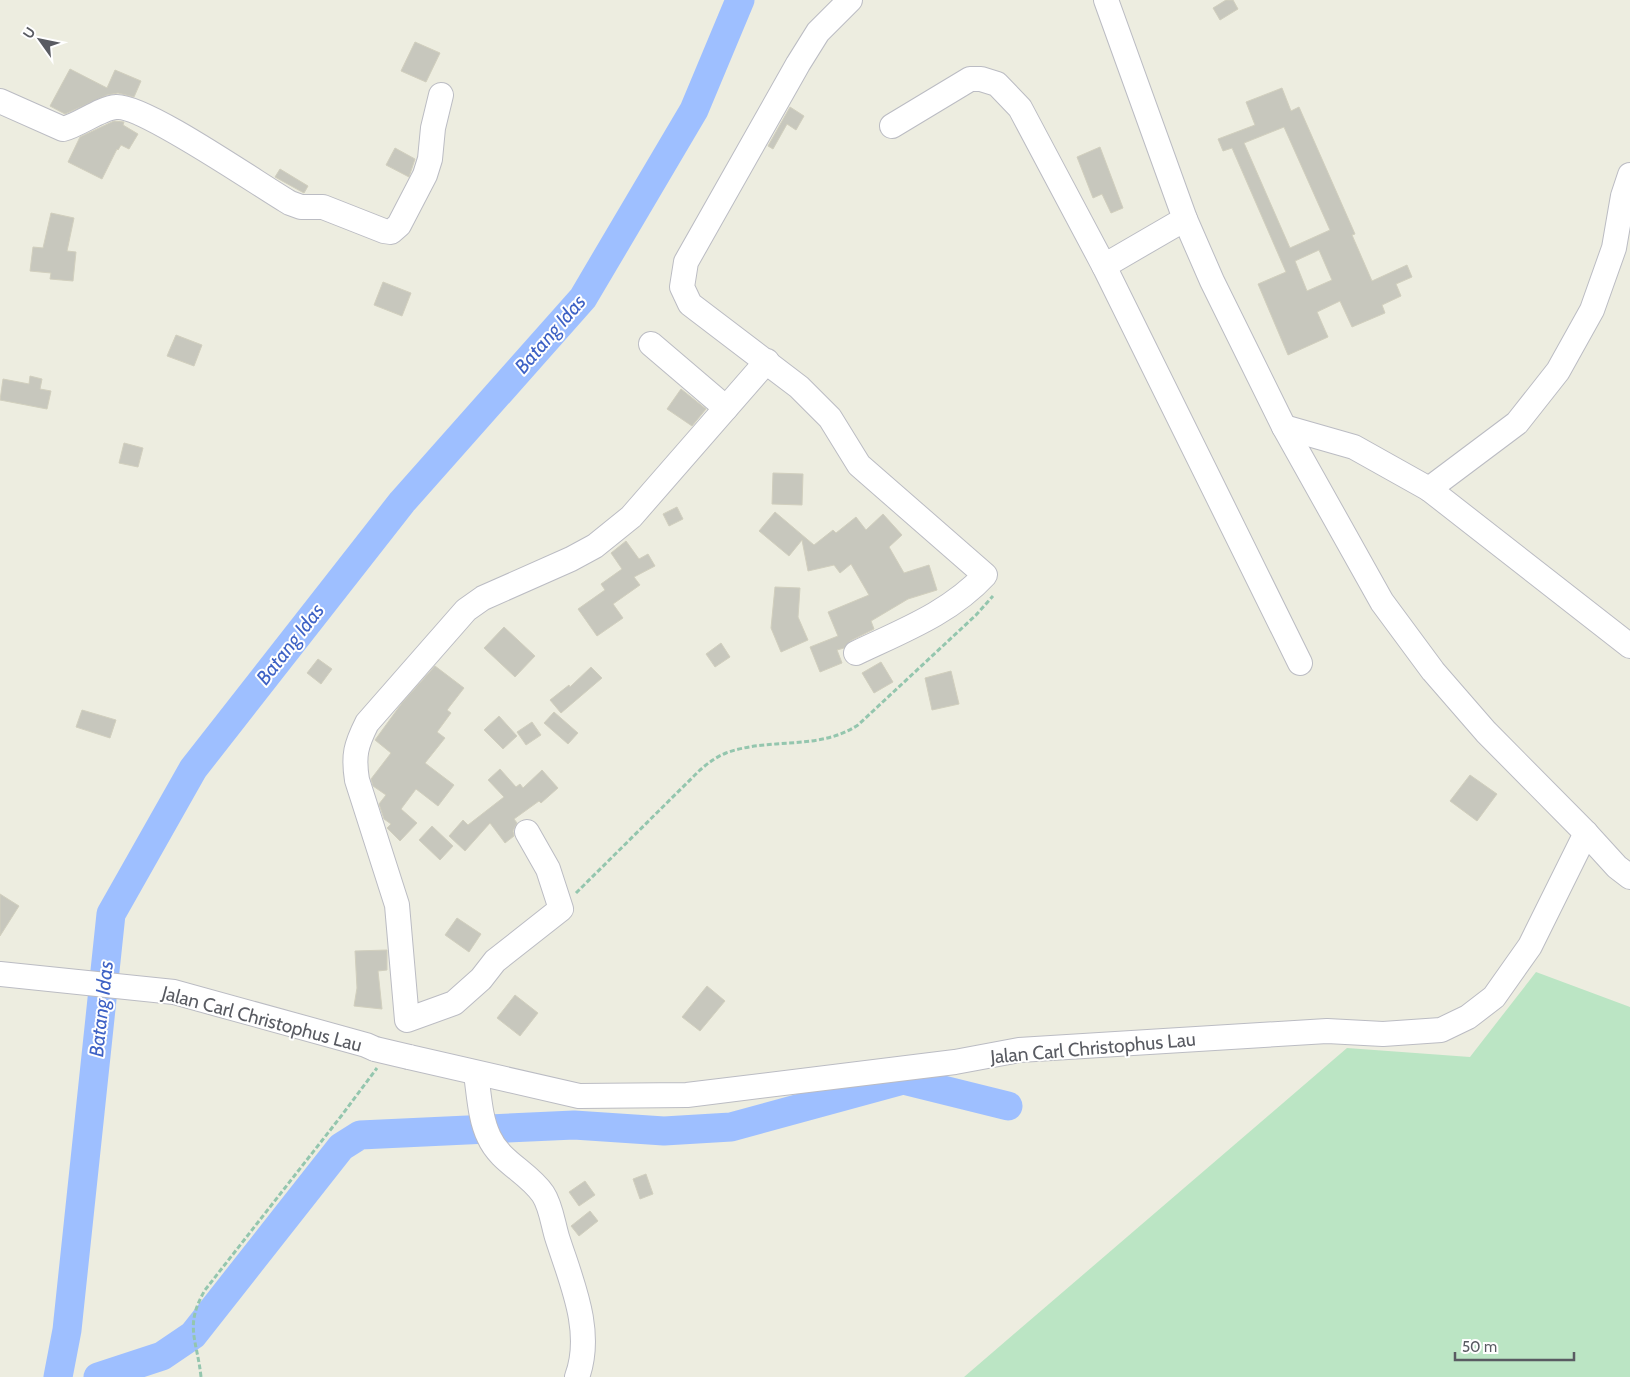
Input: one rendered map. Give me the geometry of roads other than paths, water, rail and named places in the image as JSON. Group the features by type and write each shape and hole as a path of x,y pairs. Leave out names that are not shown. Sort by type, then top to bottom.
{"street":[{"path":"850,0 818,32 798,64 686,262 682,287 690,304 799,386 830,418 859,465 985,575 959,601 856,653"},
{"path":"1106,0 1186,219 1212,281 1284,427 1387,610 1433,671 1486,732 1617,867 1630,877"},
{"path":"892,126 970,78 981,78 997,84 1020,108 1104,266 1300,663"},
{"path":"0,101 63,130 114,107 127,108 157,122 290,203 301,207 323,207 391,232 399,225 428,167 441,95"},
{"path":"1429,489 1517,423 1558,371 1592,310 1614,248 1623,196 1630,175"},
{"path":"1104,266 1186,219"},
{"path":"651,344 726,408"},
{"path":"527,832 548,869 561,909 495,962 481,979 454,1003 407,1020 396,905 357,780 354,763 357,744 367,723 466,610 502,588 571,559 616,531 632,517 767,361"},
{"path":"1284,427 1354,447 1429,489 1630,646"},
{"name":"Jalan Carl Christophus Lau","path":"0,974 51,981 174,992 366,1045 378,1055 409,1058 579,1096 688,1095 955,1062 1019,1050 1327,1032 1383,1034 1441,1030 1468,1017 1494,997 1530,946 1586,833"},
{"path":"476,1074 487,1131 497,1151 532,1179 545,1196 580,1310 584,1338 577,1377"}],"waterway":[{"name":"Batang Idas","path":"58,1377 67,1330 111,914 193,769 402,502 583,298 694,110 740,0"},
{"path":"98,1377 162,1356 193,1335 341,1147 360,1135 574,1125 664,1131 731,1127 903,1080 1008,1106"}]}
